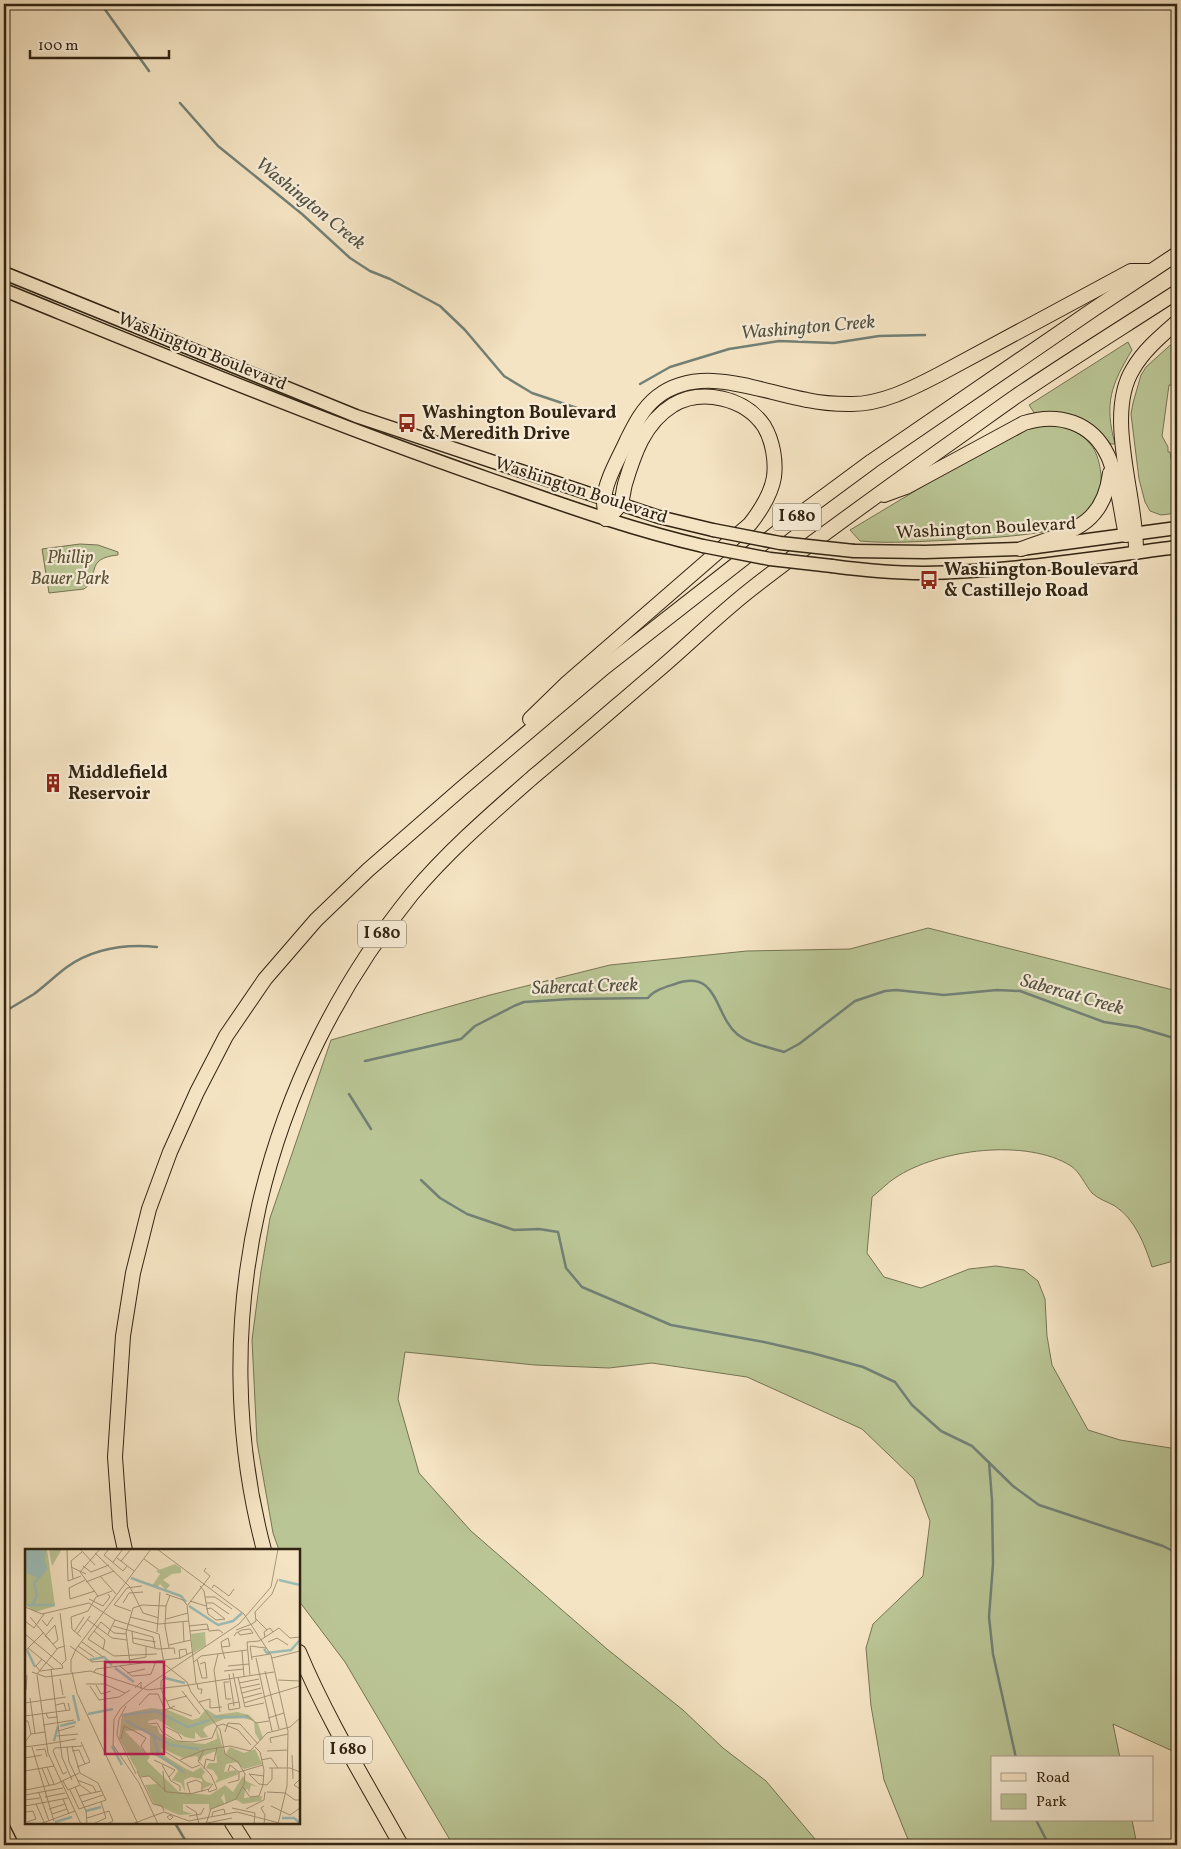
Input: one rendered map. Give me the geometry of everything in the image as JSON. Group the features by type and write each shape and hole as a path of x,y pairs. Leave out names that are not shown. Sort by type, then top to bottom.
{"highway":[{"name":"I 680","path":"125,1549 120,1527 115,1457 123,1336 132,1273 146,1218 170,1152 197,1092 226,1036 265,979 316,920 368,870 606,667 803,512 944,411 1177,254"},
{"path":"606,519 604,499 612,470 634,426 643,411 657,397 672,388 707,381 725,382 809,401 850,404 873,402 909,389 938,375 1131,271 1151,270"},
{"name":"I 680","path":"264,1549 249,1478 241,1384 244,1291 250,1245 274,1148 292,1095 317,1041 346,987 379,938 414,892 475,829 746,593 865,502 1013,398 1177,292"},
{"path":"1131,534 1120,408 1124,387 1142,356 1177,322"},
{"path":"462,788 567,683 750,524 770,494 774,478 775,461 769,436 763,425 752,414 727,399 710,396 692,398 674,404 658,416 646,431 625,482 621,504 606,519"},
{"path":"865,502 906,487 1007,431 1039,418 1056,418 1072,422 1088,432 1100,443 1108,457 1136,552"},
{"path":"1021,549 1077,528 1090,518 1099,508 1108,487 1110,473 1108,457"},
{"name":"I 680","path":"300,1655 307,1673 401,1845"},
{"path":"233,1824 246,1845"}],"main road":[{"name":"Washington Boulevard","path":"4,273 356,416 604,499 677,522 713,530 780,543 854,551 925,552 1021,549 1177,528"},
{"name":"Washington Boulevard","path":"4,290 350,430 606,519 671,539 770,559 911,572 963,572 1023,567 1177,547"},
{"path":"4,1829 12,1845"}],"green space":[{"path":"1177,339 1177,385 1169,385 1162,436 1168,447 1168,452 1170,452 1172,464 1177,464 1177,513 1161,515 1150,511 1145,502 1139,479 1131,414 1141,375 1146,367"},
{"path":"1128,342 1132,350 1114,384 1110,405 1110,417 1115,444 1111,444 1094,429 1077,418 1058,413 1035,414 1029,405"},
{"path":"1058,423 1082,436 1093,448 1097,455 1101,475 1101,483 1096,500 1085,514 1072,525 1020,535 908,542 860,541 850,530 1017,430"},
{"name":"Phillip Bauer Park","path":"80,544 98,545 118,552 118,555 107,557 96,564 92,579 84,589 49,593 42,549"},
{"path":"928,928 1177,991 1177,1260 1152,1267 1134,1225 1122,1211 1092,1193 1071,1166 1053,1157 1031,1152 1007,1150 958,1154 934,1160 913,1168 892,1180 872,1197 867,1253 884,1277 921,1288 969,1269 996,1266 1024,1270 1038,1281 1045,1299 1047,1336 1052,1365 1088,1430 1120,1440 1177,1449 1177,1753 1113,1724 1120,1756 991,1756 991,1822 1132,1822 1137,1845 911,1845 909,1842 884,1780 871,1706 866,1648 873,1624 923,1576 930,1521 914,1479 862,1429 747,1377 652,1363 609,1368 535,1365 405,1352 398,1399 419,1473 471,1531 607,1649 683,1710 723,1748 766,1781 820,1845 453,1845 345,1662 300,1602 300,1549 279,1549 273,1533 257,1442 252,1340 270,1218 331,1040 490,995 610,965 747,951 850,949"}],"waterway":[{"name":"Washington Creek","path":"101,4 149,71"},
{"name":"Washington Creek","path":"180,103 218,146 302,214 350,258 370,271 390,279 440,306 465,330 504,376 532,393 580,409"},
{"name":"Washington Creek","path":"640,384 670,367 729,349 779,341 834,343 879,336 925,335"},
{"name":"Sabercat Creek","path":"4,1012 34,994 67,967 88,955 122,947 157,947"},
{"name":"Sabercat Creek","path":"365,1061 461,1039 475,1026 524,1002 648,998 660,989 689,981 700,982 708,988 730,1026 737,1034 753,1043 784,1052 799,1044 855,1001 885,991 896,990 944,995 997,990 1020,991 1104,1022 1137,1027 1177,1039"},
{"path":"349,1094 371,1129"},
{"path":"421,1180 440,1198 467,1214 514,1230 539,1229 558,1232 566,1268 582,1287 671,1325 812,1353 863,1367 895,1382 912,1405 941,1431 972,1446 1013,1486 1039,1505 1163,1546 1177,1553"},
{"path":"989,1462 992,1500 993,1564 989,1617 993,1654 1016,1756"},
{"path":"1037,1822 1049,1845"},
{"path":"176,1824 188,1845"}],"place":[{"name":"Washington Boulevard & Meredith Drive","path":"407,423"},
{"name":"Washington Boulevard & Castillejo Road","path":"929,580"},
{"name":"Middlefield Reservoir","path":"53,783"}]}
